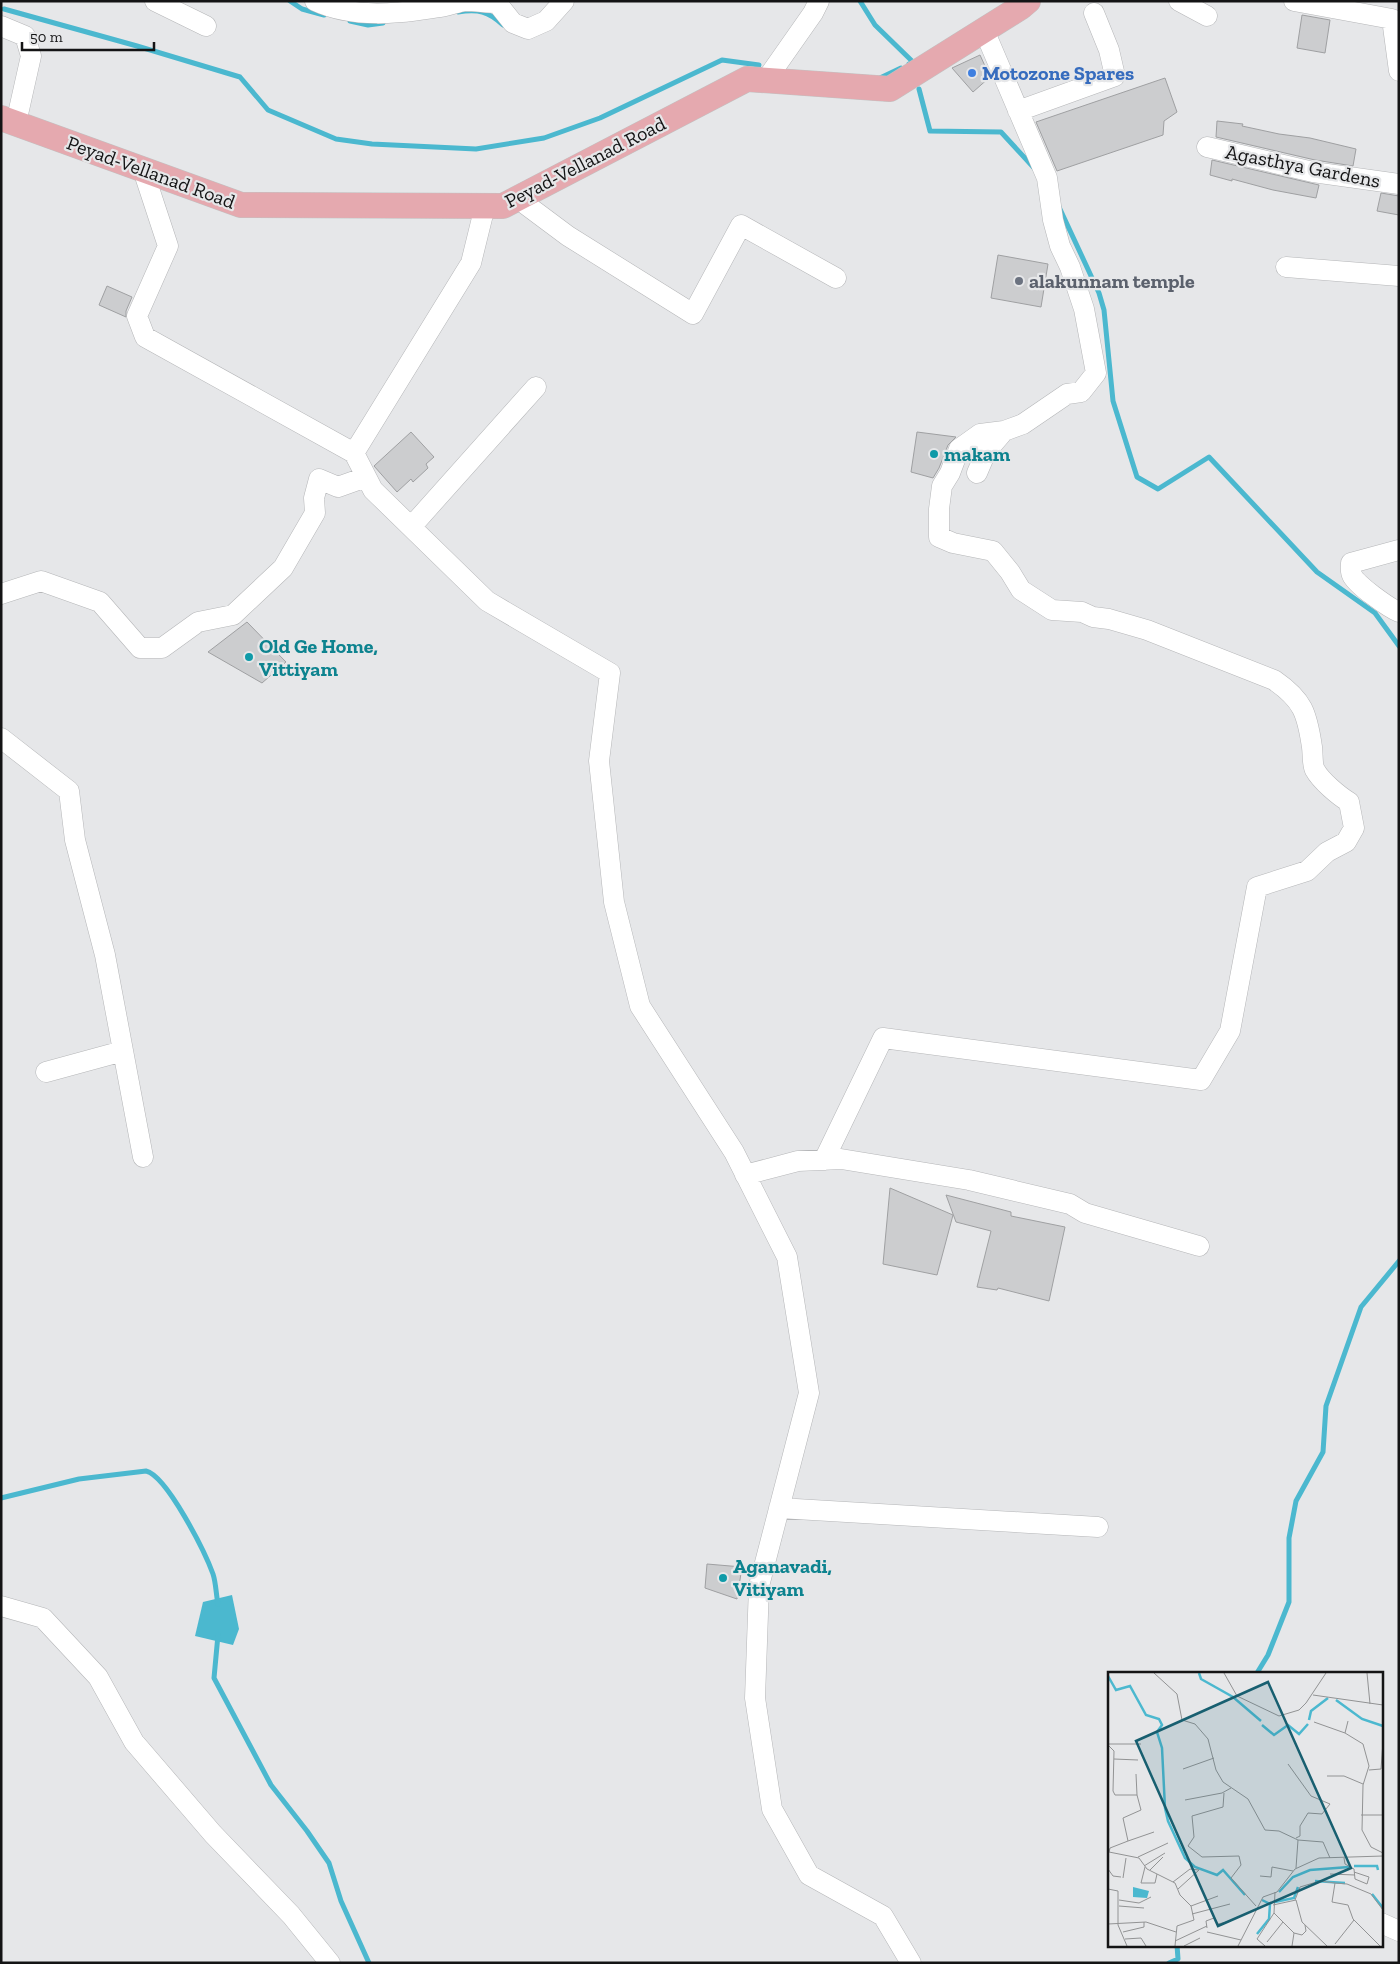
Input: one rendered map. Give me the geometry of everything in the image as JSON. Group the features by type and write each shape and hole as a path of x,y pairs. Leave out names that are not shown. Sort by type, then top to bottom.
{"main road":[{"name":"Peyad-Vellanad Road","path":"9,121 241,205 503,206 747,79 890,90 988,39 1028,1"}],"street":[{"path":"155,1 206,26"},
{"path":"315,1 326,6 351,12 369,8 410,11 466,2 497,3 513,23 528,29 546,21 564,1"},
{"path":"766,80 813,13 819,1"},
{"path":"1179,1 1207,16"},
{"path":"1294,1 1392,19 1399,71"},
{"path":"1018,111 1115,76 1109,50 1094,13"},
{"path":"1,26 25,36 31,56 9,121"},
{"path":"833,1159 883,1038 1201,1080 1230,1031 1257,887 1307,871 1327,852 1346,842 1354,828 1349,802 1339,796 1315,770 1309,725 1303,710 1292,693 1274,680 1147,630 1109,619 1094,617 1082,612 1052,610 1020,590 1010,572 993,551 953,543 939,537 938,509 942,486 950,473 959,449 980,434 1004,431 1036,417 1067,394 1081,392 1096,374 1084,309 1070,267 1060,246 1045,179 988,39"},
{"name":"Agasthya Gardens","path":"1207,147 1313,172 1399,184"},
{"path":"143,170 168,246 137,316 144,337 354,453 373,490 487,601 610,673 599,762 614,902 640,1006 734,1152 787,1257 809,1393 759,1586 755,1698 772,1808 809,1875 883,1916 911,1963"},
{"path":"517,198 568,236 693,314 741,225 836,278"},
{"path":"354,453 471,263 485,206"},
{"path":"1286,267 1399,276"},
{"path":"411,527 536,387"},
{"path":"977,473 986,452 1004,431"},
{"path":"1,594 41,581 100,602 140,648 162,648 198,622 233,615 283,568 315,513 314,498 319,478 338,487 366,477"},
{"path":"1399,550 1351,563 1352,576 1392,609 1399,612"},
{"path":"1,738 69,791 75,840 105,954 143,1157"},
{"path":"46,1072 123,1051"},
{"path":"745,1174 798,1161 833,1159 969,1180 1070,1204 1085,1213 1199,1246"},
{"path":"779,1508 1098,1527"},
{"path":"1,1606 43,1618 98,1677 134,1742 213,1834 291,1915 330,1963"},
{"path":"1382,1923 1399,1931"}],"water":[{"path":"232,1595 239,1629 233,1645 195,1636 203,1602"}],"building":[{"path":"1302,15 1330,20 1325,53 1297,48"},
{"name":"Motozone Spares","path":"980,55 990,77 973,92 952,68"},
{"path":"1165,78 1177,112 1164,121 1163,135 1057,171 1036,122"},
{"path":"1217,121 1243,124 1242,126 1310,138 1356,149 1353,166 1315,160 1216,137"},
{"path":"1212,160 1319,185 1316,198 1210,175"},
{"path":"1381,193 1399,196 1399,215 1377,211"},
{"name":"alakunnam temple","path":"998,255 1048,264 1041,307 991,298"},
{"path":"107,286 132,297 126,311 126,317 99,305"},
{"path":"411,432 434,457 426,464 428,468 413,482 411,479 397,492 374,466"},
{"name":"makam","path":"917,432 956,437 948,445 933,478 911,472"},
{"name":"Old Ge Home, Vittiyam","path":"247,622 286,662 262,683 208,652"},
{"path":"890,1188 953,1215 937,1275 883,1264"},
{"path":"946,1195 1011,1212 1011,1216 1065,1227 1049,1301 998,1288 997,1290 977,1287 991,1231 956,1222"},
{"name":"Aganavadi, Vitiyam","path":"707,1564 742,1567 737,1599 705,1588"}],"waterway":[{"path":"290,1 302,9 324,15"},
{"path":"860,1 875,25 913,62 909,64"},
{"path":"4,9 240,77 268,110 336,139 372,144 476,149 544,138 600,118 722,60 759,65"},
{"path":"458,12 482,12 503,25"},
{"path":"350,21 368,25 383,23"},
{"path":"880,78 901,68"},
{"path":"919,89 930,131 1001,132 1035,169"},
{"path":"1059,207 1099,293 1104,310 1113,401 1137,477 1158,489 1209,457 1317,572 1375,613 1399,646"},
{"path":"1258,1672 1268,1655 1289,1602 1289,1538 1296,1501 1323,1452 1326,1406 1361,1307 1399,1261"},
{"path":"1,1498 79,1479 146,1471 155,1476 164,1486 194,1533 213,1574 218,1604"},
{"path":"218,1635 214,1678 271,1785 329,1863 341,1901 369,1963"},
{"path":"1169,1963 1178,1959 1177,1946"}],"place":[{"name":"Motozone Spares","path":"972,73"},
{"name":"alakunnam temple","path":"1019,281"},
{"name":"makam","path":"934,454"},
{"name":"Old Ge Home, Vittiyam","path":"249,657"},
{"name":"Aganavadi, Vitiyam","path":"723,1578"}]}
